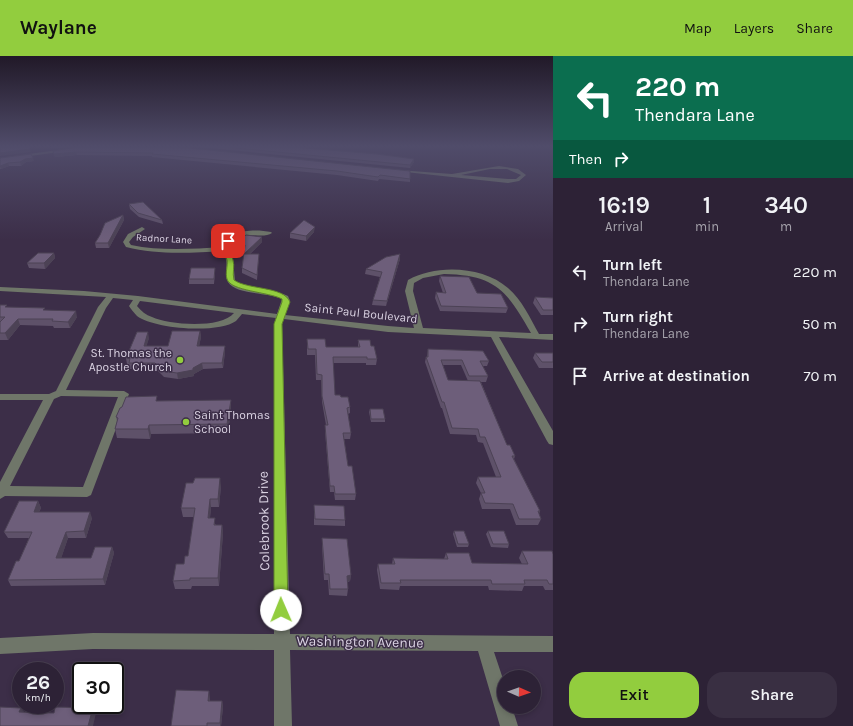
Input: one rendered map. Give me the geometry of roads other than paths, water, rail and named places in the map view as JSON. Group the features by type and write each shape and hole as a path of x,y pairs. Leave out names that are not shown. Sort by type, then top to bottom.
{"street":[{"path":"474,177 508,181 516,180 520,177"},
{"name":"Radnor Lane","path":"142,229 131,235 126,240 128,246 142,249 183,251 225,249"},
{"path":"225,249 225,245 228,241 235,236 246,233 269,233"},
{"name":"Colebrook Drive","path":"225,249 230,260 231,281 238,286 276,293 285,298 286,306 280,316 278,324 283,726"},
{"path":"419,332 410,291 411,282 428,274 452,272 485,278 504,288 537,337"},
{"name":"Saint Paul Boulevard","path":"0,289 138,298 362,327 419,332 553,337"},
{"path":"0,397 55,395 124,394 87,492 1,493 55,395 102,307 111,296"},
{"path":"138,298 133,306 135,310 144,317 171,325 187,326 226,322 234,319 240,311"},
{"path":"494,335 553,442"},
{"name":"Washington Avenue","path":"0,646 93,641 282,641 553,644"},
{"path":"484,644 509,726"}],"place":[{"name":"St. Thomas the Apostle Church","path":"180,360"},
{"name":"Saint Thomas School","path":"186,422"}]}
